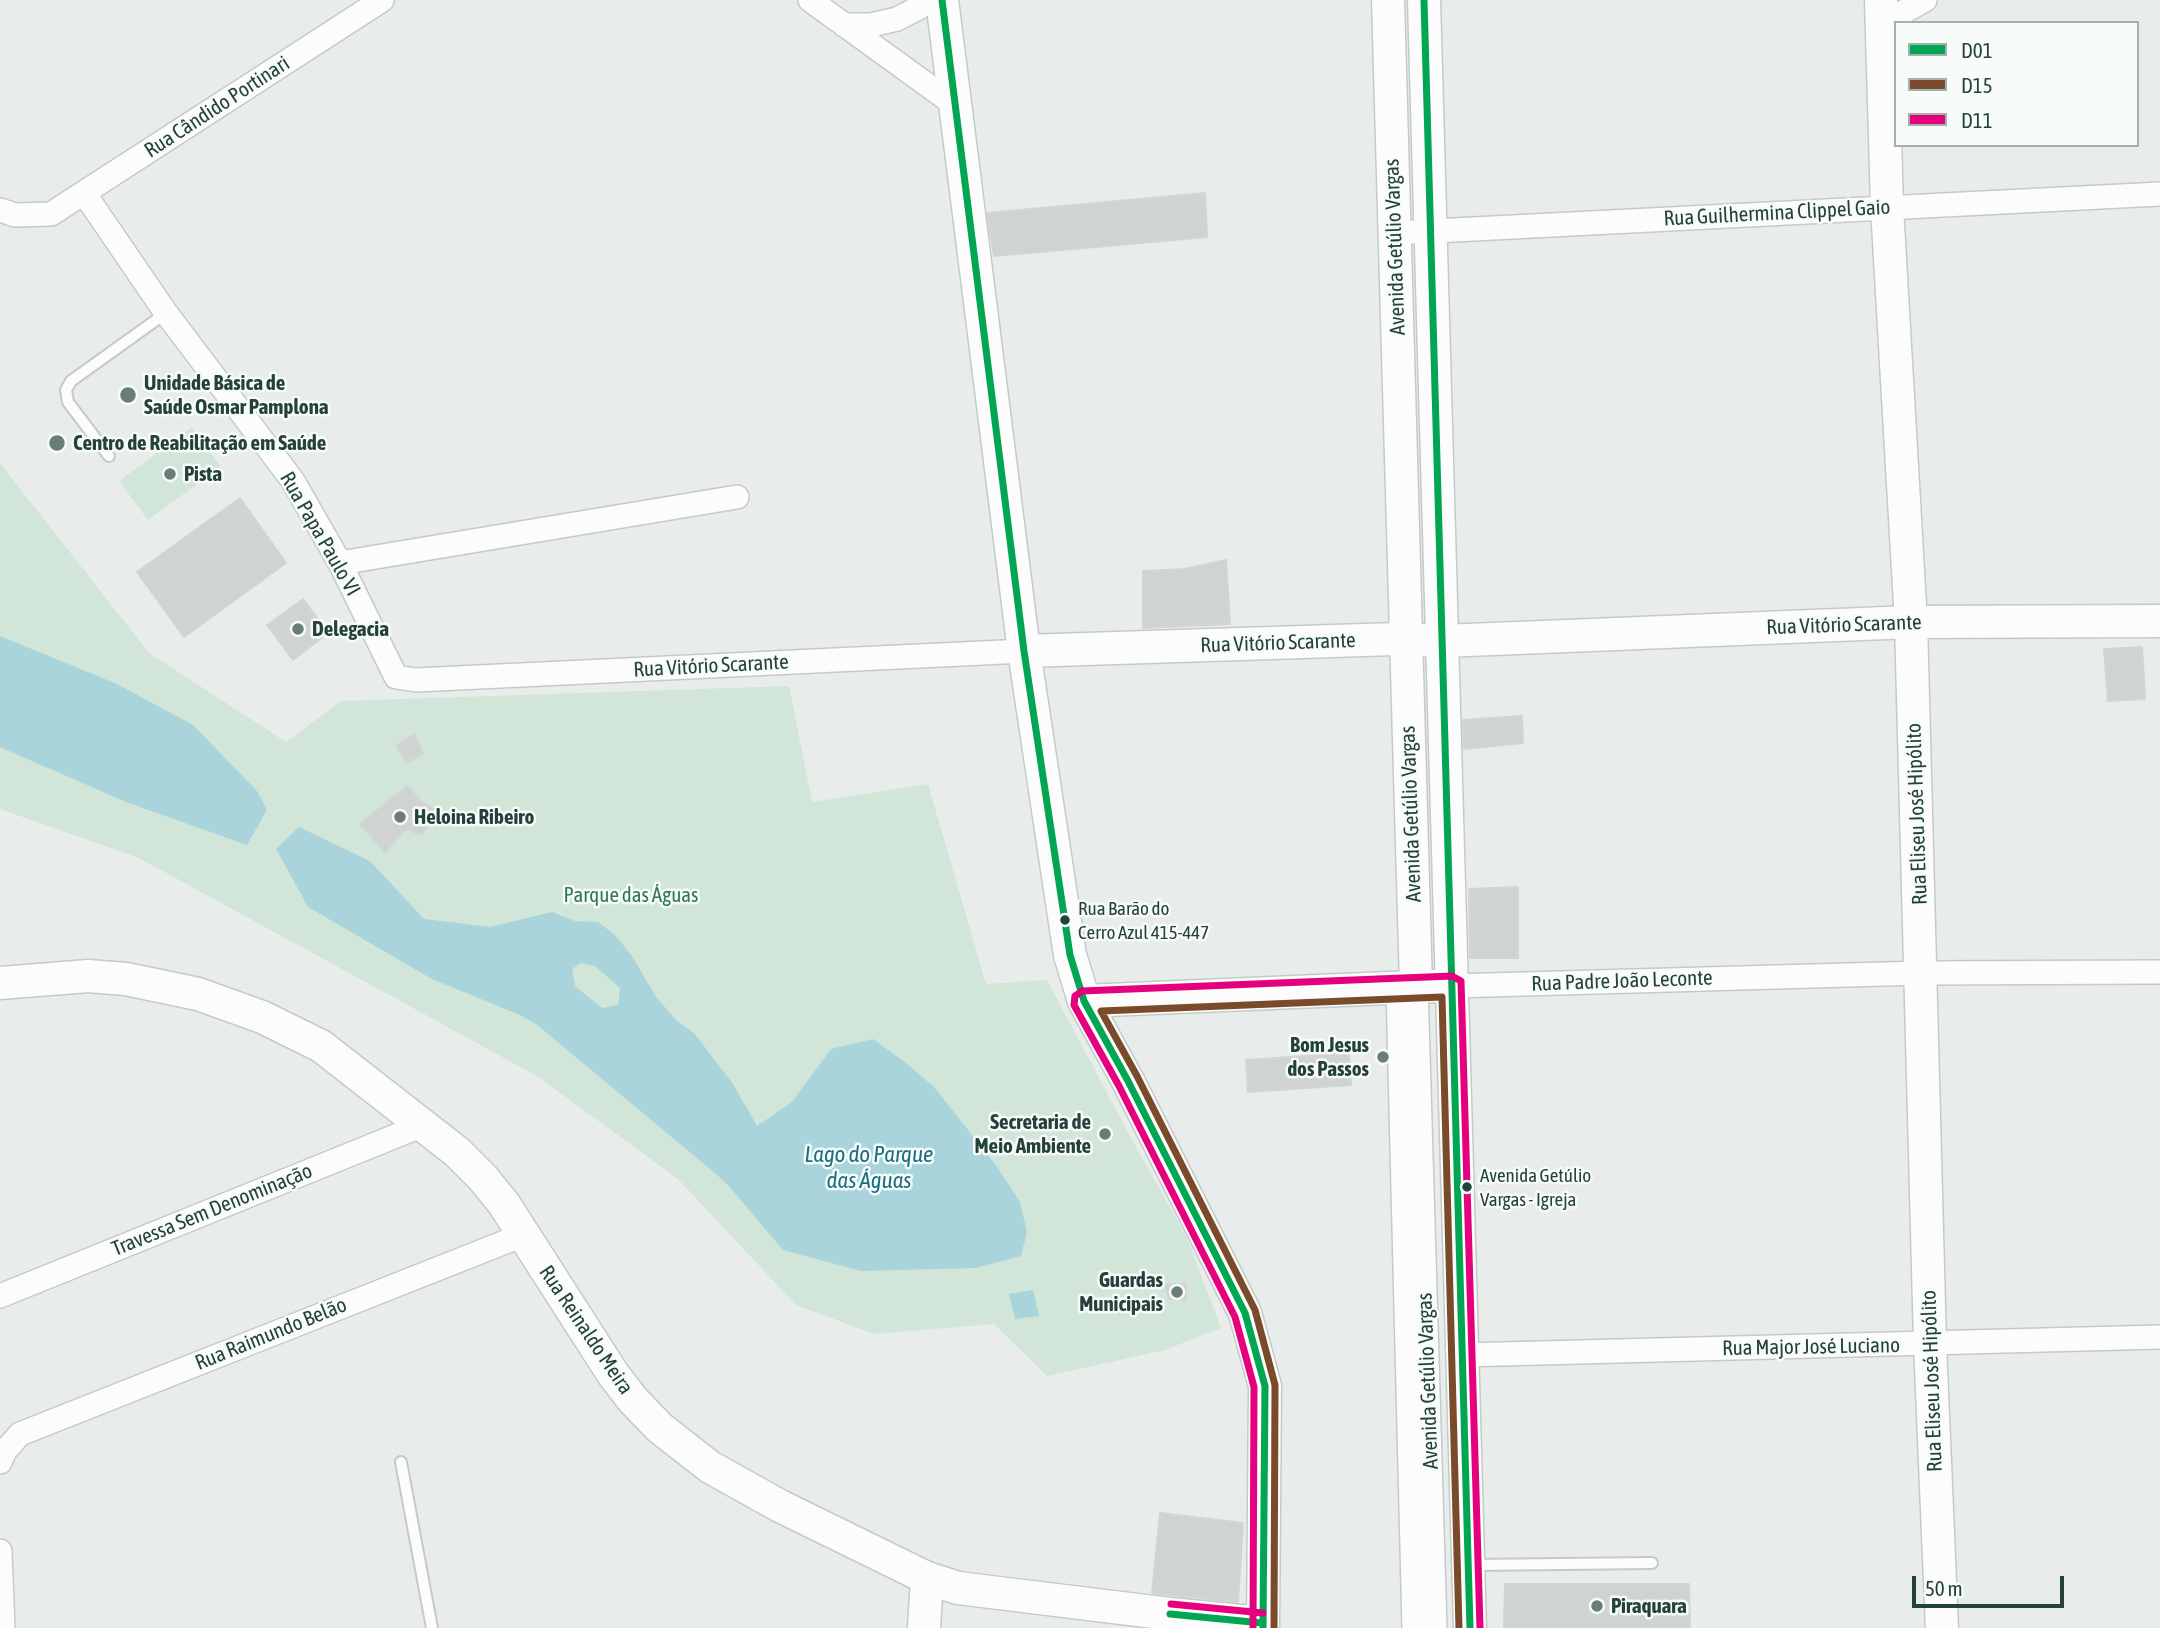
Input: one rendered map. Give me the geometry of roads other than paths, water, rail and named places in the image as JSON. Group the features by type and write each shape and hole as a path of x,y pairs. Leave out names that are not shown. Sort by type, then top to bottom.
{"main road":[{"path":"942,0 1024,651 1070,955 1084,1001 1128,1081 1245,1313 1265,1386 1263,1625"},
{"name":"Avenida Getúlio Vargas","path":"1388,0 1407,640 1407,987"},
{"name":"Avenida Getúlio Vargas","path":"1424,0 1470,1628"},
{"name":"Rua Eliseu José Hipólito","path":"1882,12 1888,207 1911,622 1930,1343 1942,1628"},
{"name":"Rua Vitório Scarante","path":"1024,651 1443,641 1911,622 2160,621"},
{"name":"Rua Reinaldo Meira","path":"0,983 88,976 126,979 198,994 262,1017 302,1035 329,1052 457,1152 483,1178 504,1204 612,1374 633,1400 660,1427 733,1481 926,1578 974,1590 1263,1625"},
{"name":"Rua Padre João Leconte","path":"1084,1001 1452,986"},
{"path":"924,1628 926,1578"}],"street":[{"name":"Rua Cândido Portinari","path":"0,209 15,215 51,214 382,0"},
{"path":"810,0 955,105"},
{"path":"844,24 871,25 897,19 928,0"},
{"path":"1882,12 1925,0"},
{"name":"Rua Papa Paulo VI","path":"84,194 166,313 293,481 340,563 396,677"},
{"name":"Rua Guilhermina Clippel Gaio","path":"1395,233 2160,194"},
{"path":"340,563 737,496"},
{"name":"Rua Vitório Scarante","path":"396,677 430,679 1024,651"},
{"name":"Rua Padre João Leconte","path":"1452,986 1922,972 2160,972"},
{"name":"Avenida Getúlio Vargas","path":"1407,987 1414,1628"},
{"name":"Avenida Getúlio Vargas","path":"1407,987 1434,1628"},
{"name":"Travessa Sem Denominação","path":"0,1296 423,1125"},
{"name":"Rua Raimundo Belão","path":"0,1462 5,1451 20,1434 523,1235"},
{"name":"Rua Major José Luciano","path":"1462,1355 2160,1338"},
{"path":"0,1551 3,1628"}],"lane":[{"path":"109,456 68,402 66,390 71,381 166,313"},
{"path":"401,1462 432,1628"},
{"path":"1469,1565 1652,1563"}],"water":[{"path":"0,636 117,684 193,725 257,791 267,810 247,845 126,802 0,747"},
{"name":"Lago do Parque das Águas","path":"299,827 370,861 424,919 490,927 552,912 575,921 598,922 615,935 632,956 656,997 677,1021 694,1033 733,1084 757,1126 792,1102 831,1049 873,1039 934,1087 995,1164 1020,1202 1027,1232 1021,1256 976,1268 861,1271 783,1250 716,1174 536,1024 432,979 308,907 276,849","holes":["581,963 595,966 620,988 618,1005 602,1008 575,986 572,969"]},
{"path":"1033,1290 1039,1316 1015,1319 1009,1294"}],"place":[{"name":"Unidade Básica de Saúde Osmar Pamplona","path":"128,395"},
{"name":"Centro de Reabilitação em Saúde","path":"57,443"},
{"name":"Pista","path":"170,474"},
{"name":"Delegacia","path":"298,629"},
{"name":"Heloina Ribeiro","path":"400,817"},
{"name":"Rua Barão do Cerro Azul 415-447","path":"1065,920"},
{"name":"Bom Jesus dos Passos","path":"1383,1057"},
{"name":"Secretaria de Meio Ambiente","path":"1105,1134"},
{"name":"Avenida Getúlio Vargas - Igreja","path":"1467,1187"},
{"name":"Guardas Municipais","path":"1177,1292"},
{"name":"Piraquara","path":"1597,1606"}],"park label":[{"name":"Parque das Águas","path":"631,895"}]}
